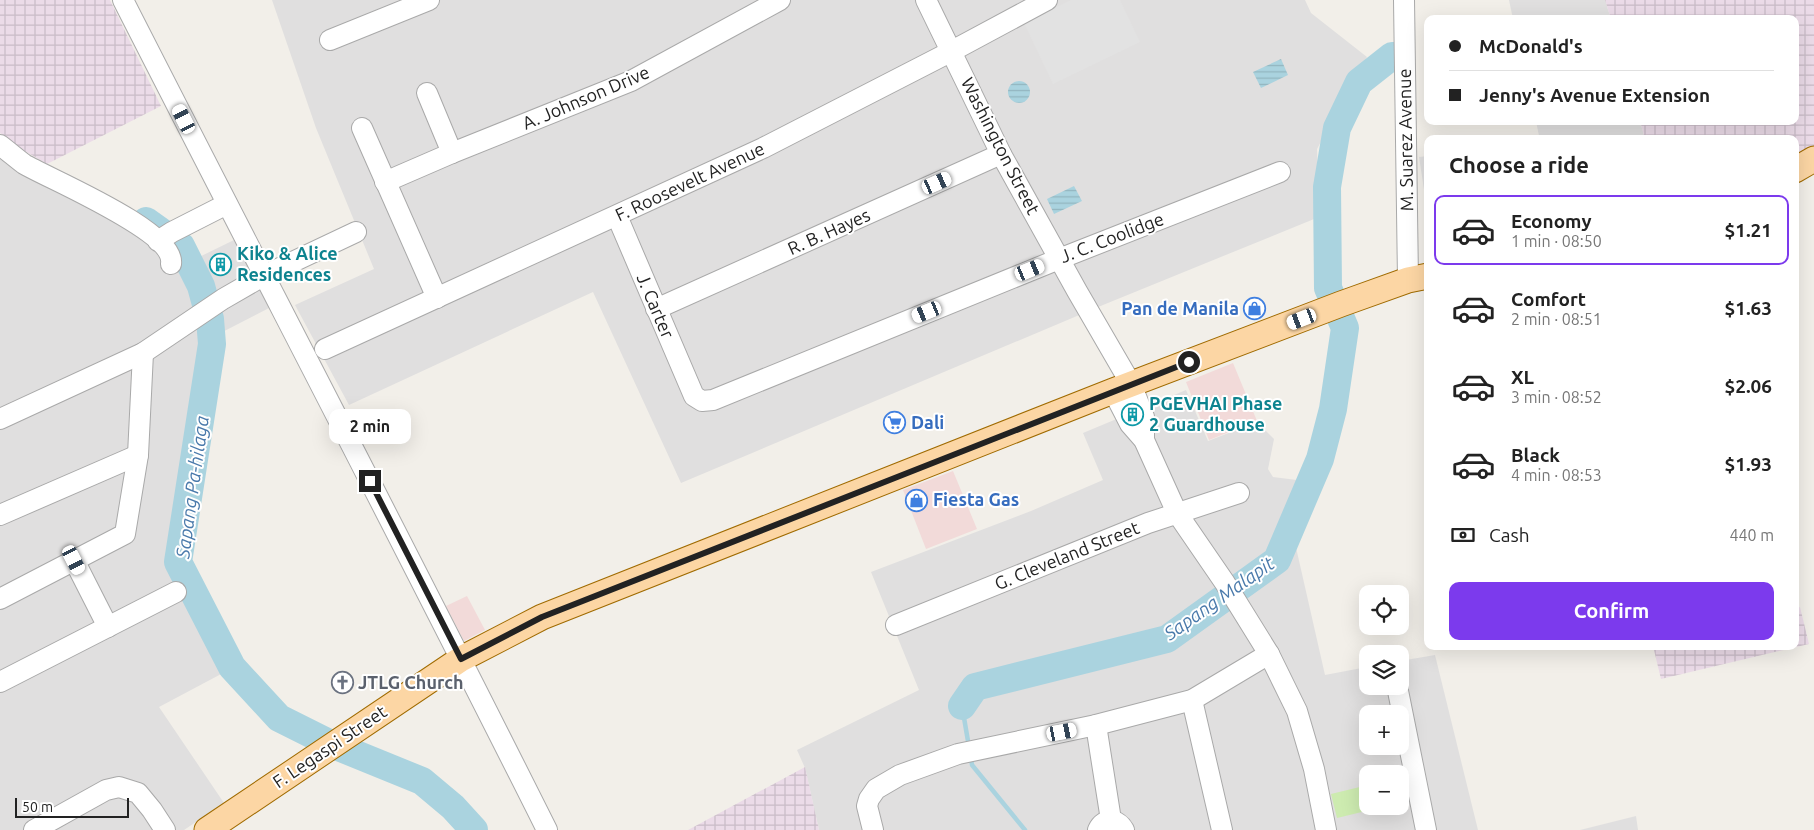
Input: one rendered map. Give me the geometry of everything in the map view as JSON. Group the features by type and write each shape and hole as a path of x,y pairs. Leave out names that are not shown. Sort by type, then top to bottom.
{"main road":[{"path":"1799,168 1814,159"},
{"name":"F. Legaspi Street","path":"208,830 461,659 542,617 1122,387 1335,306 1418,278"}],"street":[{"path":"123,0 263,276 336,413 547,830"},
{"path":"330,40 430,0"},
{"name":"A. Johnson Drive","path":"384,182 630,81 780,0"},
{"name":"Washington Street","path":"926,0 1001,154 1077,291 1122,387 1144,417 1144,440 1176,514 1225,582 1270,654 1297,711 1314,770 1326,830"},
{"name":"F. Roosevelt Avenue","path":"325,349 763,148 1047,0"},
{"name":"M. Suarez Avenue","path":"1405,16 1418,278"},
{"path":"427,93 452,153"},
{"path":"362,128 384,182 437,298"},
{"path":"0,144 23,163 164,237 171,264"},
{"name":"R. B. Hayes","path":"656,309 1001,154"},
{"name":"J. C. Coolidge","path":"694,396 702,401 713,400 1059,259 1280,172"},
{"path":"164,237 227,204"},
{"name":"J. Carter","path":"617,216 694,396"},
{"path":"0,419 143,354 222,299 263,276 356,232"},
{"name":"Washington Street","path":"1077,291 1079,316"},
{"path":"0,598 125,534 138,455 143,354"},
{"path":"0,515 138,455"},
{"name":"G. Cleveland Street","path":"896,625 1148,523 1239,493"},
{"path":"74,560 108,627"},
{"path":"0,682 176,592"},
{"path":"873,830 867,806 869,799 876,789 900,775 958,754 1096,726 1192,700 1270,654"},
{"path":"1399,695 1426,830"},
{"path":"1192,700 1222,830"},
{"path":"1096,726 1111,827"},
{"path":"34,830 106,790 119,787 138,793 165,830"}],"shaded area":[{"path":"0,0 110,0 161,106 47,164 18,147 0,133"},
{"path":"272,0 1305,0 1311,13 1367,57 1317,149 1319,217 1103,305 681,483 593,292 349,405 295,305 374,269 316,128"},
{"path":"1071,0 1120,0 1140,42 1053,84 1024,23"},
{"path":"1509,0 1605,0 1610,15 1512,15"},
{"path":"1605,0 1814,0 1814,146 1799,155 1799,135 1644,135 1641,125 1799,125 1799,15 1610,15"},
{"path":"1537,125 1641,125 1644,135 1539,135"},
{"path":"0,141 129,215 177,248 189,262 234,240 271,307 203,342 175,563 223,673 159,707 224,803 184,830 0,830"},
{"path":"1424,156 1424,190 1419,157"},
{"path":"1233,363 1257,421 1209,440 1186,382"},
{"path":"1186,390 1208,441 1257,422 1274,439 1268,469 1273,477 1305,481 1290,521 1325,675 1359,669 1359,695 1409,695 1409,659 1435,655 1478,830 819,830 805,768 797,750 919,690 871,572 1031,511 1103,480 1083,433"},
{"path":"953,471 977,529 926,549 903,490"},
{"path":"467,596 485,630 464,641 446,606"},
{"path":"1799,607 1809,644 1799,646"},
{"path":"1654,650 1784,650 1661,679"},
{"path":"805,767 819,830 688,830"},
{"path":"1636,816 1638,830 1580,830"}],"green space":[{"path":"1359,787 1359,813 1337,818 1331,794"}],"water":[{"path":"1281,59 1288,75 1261,88 1253,72"},
{"path":"1019,81 1027,84 1030,92 1027,100 1019,103 1011,100 1008,92 1011,84"},
{"path":"1074,186 1082,201 1054,214 1047,199"}],"waterway":[{"name":"Sapang Malapit","path":"962,706 975,687 1167,639 1277,560 1320,459 1333,409 1345,328 1328,288 1327,187 1337,128 1359,82 1392,56"},
{"name":"Sapang Pa-hilaga","path":"146,221 181,246 201,286 210,319 212,344 178,562 232,667 279,718 331,744 422,781 453,807 474,830"},
{"name":"Sapang Malapit","path":"962,706 969,747"},
{"name":"Sapang Malapit","path":"971,758 972,765 1025,830"}],"place":[{"name":"Kiko & Alice Residences","path":"221,264"},
{"name":"Pan de Manila","path":"1255,309"},
{"name":"PGEVHAI Phase 2 Guardhouse","path":"1133,414"},
{"name":"Dali","path":"895,423"},
{"name":"Fiesta Gas","path":"917,500"},
{"name":"JTLG Church","path":"342,683"}],"route":[{"path":"370,481 461,659 542,617 1189,362"}]}
